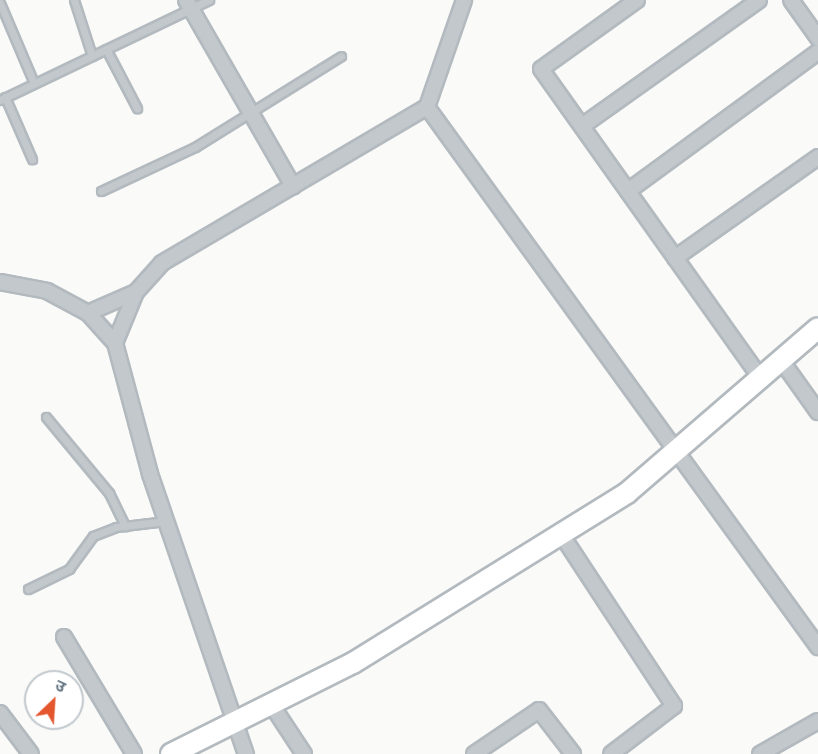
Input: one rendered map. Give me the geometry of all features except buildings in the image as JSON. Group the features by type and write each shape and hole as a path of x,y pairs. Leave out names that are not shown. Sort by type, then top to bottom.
{"street":[{"path":"115,343 136,292 162,263 427,107 464,0"},
{"path":"637,0 541,69 760,378"},
{"path":"582,126 759,0"},
{"path":"791,0 818,38"},
{"path":"189,4 292,186"},
{"path":"628,191 818,52"},
{"path":"427,107 818,647"},
{"path":"675,258 818,157"},
{"path":"0,282 47,291 88,314 115,343 166,521 246,754"},
{"path":"88,314 136,292"},
{"path":"171,754 353,663 627,493 818,328"},
{"path":"781,360 818,412"},
{"path":"561,534 674,706 611,754"},
{"path":"64,638 134,754"},
{"path":"270,704 304,754"},
{"path":"474,754 539,710 573,754"},
{"path":"0,713 31,754"},
{"path":"760,754 818,721"}],"lane":[{"path":"74,0 92,56"},
{"path":"32,159 3,99 106,49 189,4 209,0"},
{"path":"0,3 34,84"},
{"path":"106,49 137,108"},
{"path":"101,191 195,147 252,115 341,56"},
{"path":"46,417 109,493 124,526"},
{"path":"28,589 69,569 93,536 124,526 166,521"}]}
